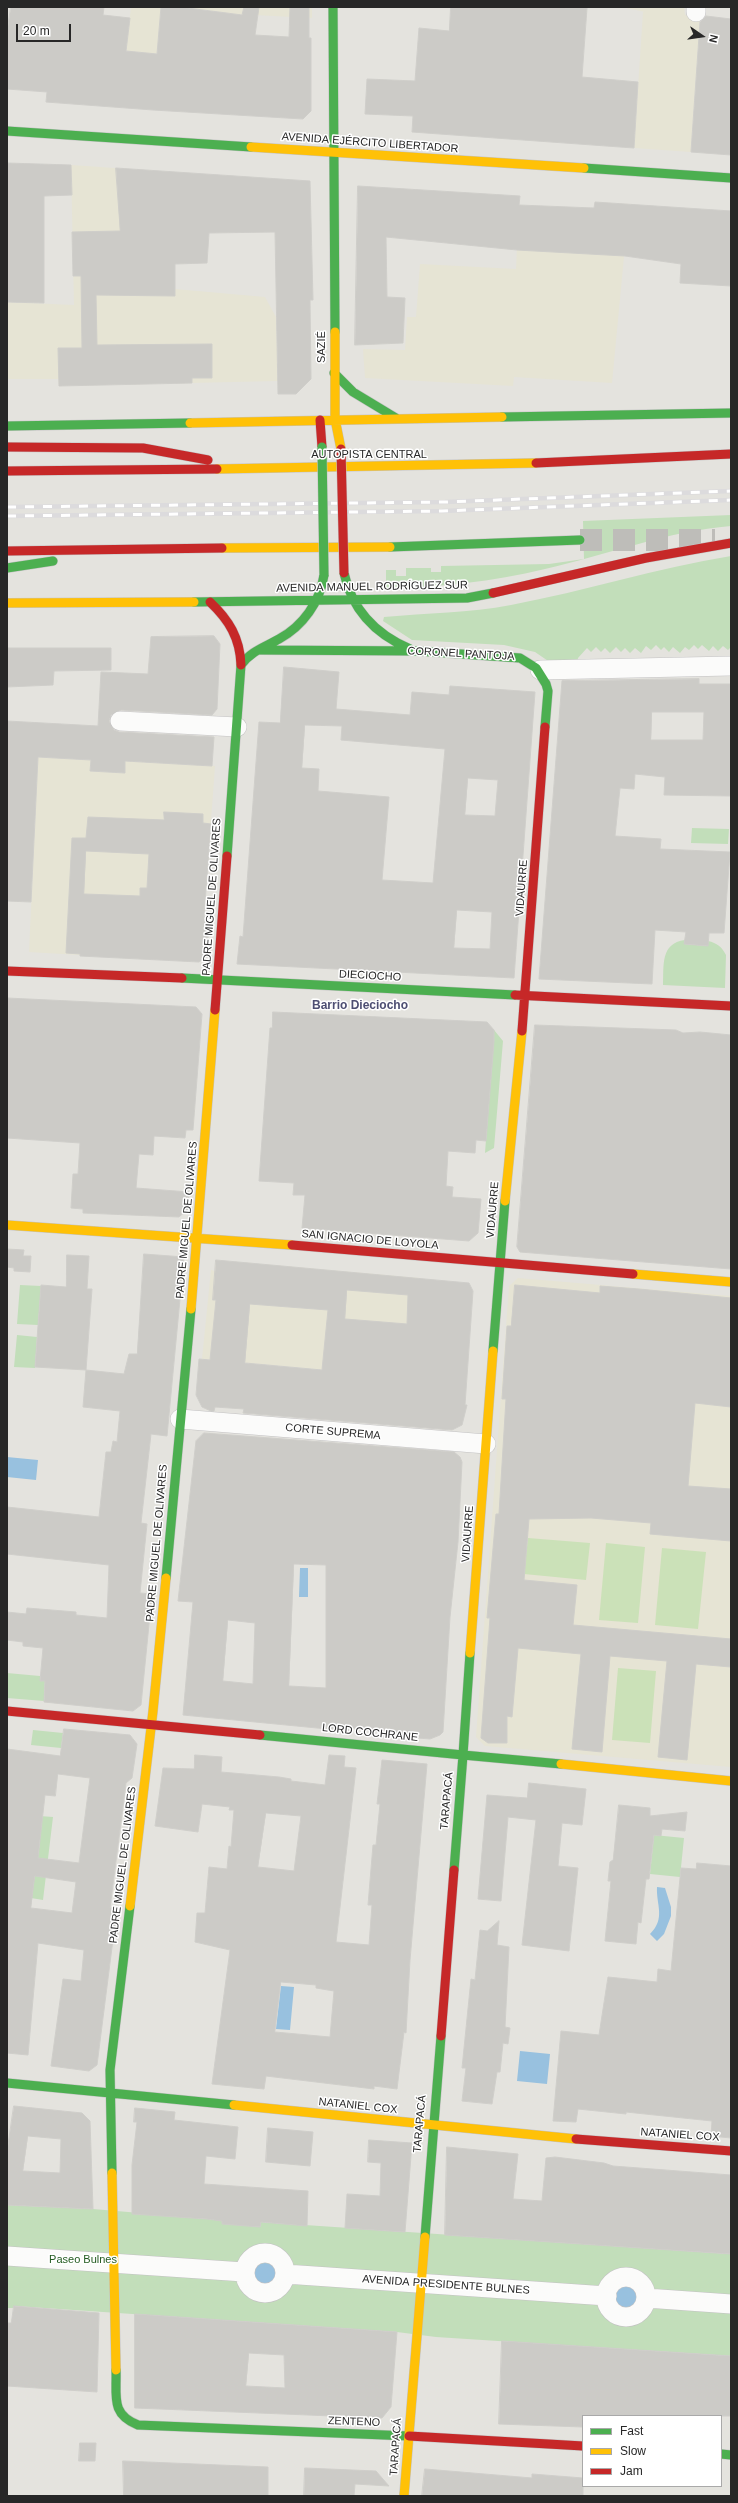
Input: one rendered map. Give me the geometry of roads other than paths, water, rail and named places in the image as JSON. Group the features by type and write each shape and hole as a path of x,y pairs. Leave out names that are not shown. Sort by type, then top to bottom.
{"main road":[{"name":"SAZIÉ","path":"333,7 334,373 335,419 341,449 344,573 352,601 365,618 382,634 417,651"},
{"name":"AVENIDA EJÉRCITO LIBERTADOR","path":"7,132 731,178"},
{"path":"334,373 353,392 397,418"},
{"path":"7,426 731,413"},
{"path":"241,665 247,657 257,650 286,634 317,601 322,590 324,575 322,447 320,420"},
{"path":"7,447 143,448 203,459 236,468"},
{"name":"AUTOPISTA CENTRAL","path":"7,471 531,465 731,454"},
{"path":"7,551 426,547 580,540"},
{"name":"AVENIDA MANUEL RODRÍGUEZ SUR","path":"7,603 352,601 435,599 489,595 646,558 731,543"},
{"path":"7,568 105,550"},
{"name":"PADRE MIGUEL DE OLIVARES","path":"125,2420 117,2406 116,2263 110,2070 152,1723 198,1237 219,980 241,665 240,646 236,634 221,612 210,602"},
{"name":"CORONEL PANTOJA","path":"257,650 417,651 513,656 527,660 540,670"},
{"name":"VIDAURRE","path":"463,1755 499,1262 525,996 548,700 546,683 540,670"},
{"name":"DIECIOCHO","path":"7,971 219,980 731,1006"},
{"name":"SAN IGNACIO DE LOYOLA","path":"7,1225 198,1237 731,1282"},
{"name":"LORD COCHRANE","path":"7,1711 152,1723 731,1782"},
{"name":"TARAPACÁ","path":"404,2496 432,2125 463,1755"},
{"name":"NATANIEL COX","path":"7,2083 584,2140 731,2151"},
{"name":"ZENTENO","path":"125,2420 138,2425 408,2436 582,2446"}],"street":[{"path":"540,670 731,666"},
{"path":"120,721 237,727"},
{"name":"CORTE SUPREMA","path":"180,1420 486,1444"},
{"path":"262,2252 271,2253 279,2258 284,2266 285,2274 282,2283 276,2290 268,2293 259,2293 251,2288 246,2281 244,2272 246,2263 252,2256 262,2252"},
{"path":"7,2256 244,2272"},
{"name":"AVENIDA PRESIDENTE BULNES","path":"285,2274 607,2296"},
{"path":"628,2278 640,2283 646,2298 644,2307 638,2314 625,2317 613,2312 608,2305 607,2296 609,2288 615,2281 628,2278"},
{"path":"646,2298 731,2304"}],"water":[{"path":"7,1457 38,1460 36,1480 7,1477"},
{"path":"300,1568 308,1568 308,1597 299,1597"},
{"path":"657,1887 665,1888 671,1907 671,1916 664,1934 657,1941 650,1934 655,1928 659,1917"},
{"path":"281,1986 294,1987 290,2030 276,2029"},
{"path":"520,2051 550,2054 547,2084 517,2081"},
{"path":"265,2263 273,2266 276,2274 273,2282 265,2285 257,2282 254,2274 257,2266"},
{"path":"626,2286 634,2289 637,2297 634,2305 626,2308 618,2305 615,2297 618,2289"}],"tunnel":[{"path":"580,540 715,540"}],"railway":[{"path":"7,507 445,502 731,491"},
{"path":"7,516 442,511 731,500"}],"district":[{"name":"Barrio Dieciocho","path":"360,1006"}],"park label":[{"name":"Paseo Bulnes","path":"83,2260"}]}
